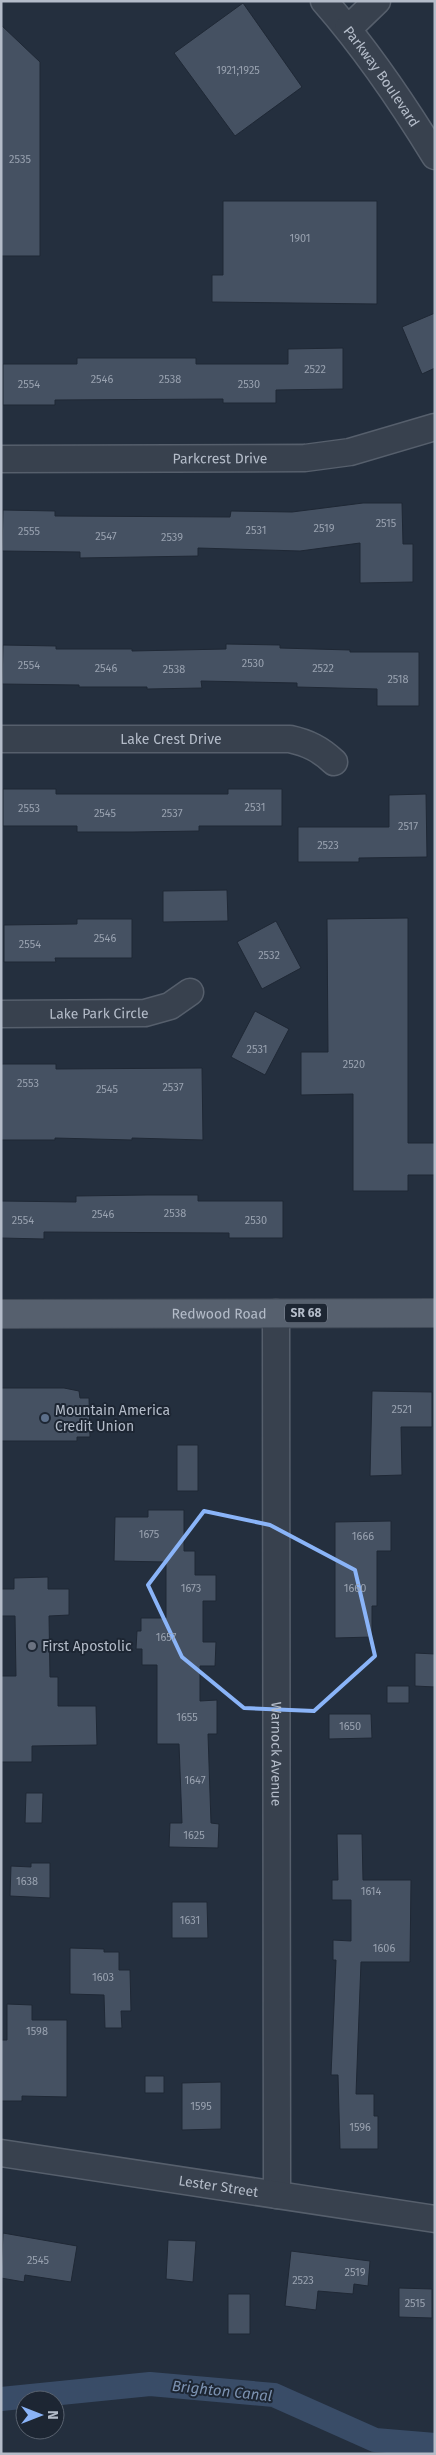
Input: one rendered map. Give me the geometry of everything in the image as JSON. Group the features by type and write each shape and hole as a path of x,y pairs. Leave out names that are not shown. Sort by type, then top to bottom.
{"main road":[{"name":"Redwood Road","path":"1,1314 435,1313"}],"street":[{"name":"Parkway Boulevard","path":"324,1 348,29 409,114 435,156"},
{"path":"348,29 377,1"},
{"name":"Parkcrest Drive","path":"1,459 305,458 350,452 435,426"},
{"name":"Lake Crest Drive","path":"1,739 290,739 308,743 323,751 334,762"},
{"name":"Lake Park Circle","path":"1,1014 146,1012 170,1006 190,992"},
{"name":"Warnock Avenue","path":"276,1313 278,2195"},
{"name":"Lester Street","path":"1,2153 435,2219"}],"highlighted area":[{"path":"204,1511 270,1525 355,1570 375,1656 314,1711 244,1708 182,1657 148,1585"}],"building":[{"path":"243,3 302,87 235,136 174,53"},
{"path":"1,25 40,62 40,256 1,256"},
{"path":"223,201 377,201 377,304 212,302 212,275 223,275"},
{"path":"435,313 435,368 422,374 402,327"},
{"path":"343,348 343,389 276,390 276,403 223,403 223,399 55,400 55,405 3,405 3,364 77,364 77,358 196,358 196,364 288,364 288,349"},
{"path":"363,503 402,503 403,544 413,544 413,582 360,583 360,543 300,551 198,548 198,556 80,558 80,552 2,551 3,510 55,511 55,516 230,517 231,511 292,512"},
{"path":"226,644 280,645 280,648 350,650 350,652 419,652 419,706 377,706 377,689 297,687 297,683 201,681 202,688 147,689 147,687 2,684 3,645 56,646 56,649 132,649 132,651 226,649"},
{"path":"3,789 56,789 56,794 228,794 228,789 282,789 282,826 199,826 199,831 77,832 77,826 3,826"},
{"path":"426,794 427,857 359,858 359,862 298,862 298,827 389,827 389,795"},
{"path":"227,890 228,921 163,922 163,891"},
{"path":"408,918 408,1143 435,1143 435,1175 408,1175 408,1191 353,1191 353,1094 301,1095 301,1052 328,1052 327,919"},
{"path":"77,919 132,919 132,958 55,958 56,962 4,962 4,925 77,924"},
{"path":"276,921 301,968 262,989 237,942"},
{"path":"255,1011 289,1029 265,1075 231,1057"},
{"path":"1,1064 56,1064 56,1069 202,1068 203,1140 55,1138 55,1140 1,1140"},
{"path":"198,1195 198,1201 283,1201 283,1238 229,1238 229,1233 44,1232 44,1239 1,1238 1,1201 76,1202 76,1196"},
{"name":"Mountain America Credit Union","path":"1,1388 64,1388 79,1391 80,1398 89,1398 90,1437 77,1437 77,1441 1,1441"},
{"path":"372,1391 432,1392 432,1427 401,1427 402,1475 370,1476"},
{"path":"177,1445 198,1445 198,1491 177,1491"},
{"path":"148,1510 184,1510 184,1551 195,1551 195,1575 216,1575 216,1601 203,1601 203,1642 216,1642 215,1666 200,1666 200,1701 217,1700 217,1734 208,1734 211,1823 219,1824 218,1848 169,1847 170,1823 182,1823 179,1744 157,1744 157,1665 142,1665 142,1649 136,1649 137,1631 141,1631 141,1618 166,1618 166,1562 114,1561 115,1517 148,1517"},
{"path":"391,1521 391,1551 377,1551 377,1606 372,1606 372,1637 335,1638 335,1522"},
{"name":"First Apostolic","path":"48,1577 48,1589 69,1589 69,1615 49,1616 50,1677 58,1677 58,1706 96,1706 97,1745 32,1746 32,1762 1,1762 1,1676 16,1676 15,1616 1,1616 1,1589 14,1589 14,1578"},
{"path":"415,1653 435,1654 435,1687 415,1686"},
{"path":"387,1686 409,1686 409,1703 387,1703"},
{"path":"329,1714 371,1714 372,1738 329,1739"},
{"path":"26,1793 43,1793 42,1823 25,1823"},
{"path":"337,1834 362,1834 363,1880 411,1880 410,1962 361,1962 356,2094 374,2094 374,2116 378,2116 378,2149 340,2149 338,2075 331,2075 336,1960 333,1960 333,1940 351,1941 351,1900 332,1900 332,1880 338,1880"},
{"path":"31,1863 50,1863 50,1898 10,1896 11,1866 31,1867"},
{"path":"172,1902 207,1902 208,1938 172,1938"},
{"path":"70,1948 104,1949 104,1952 119,1952 119,1970 130,1970 131,2011 121,2011 122,2028 105,2028 104,1995 70,1994"},
{"path":"7,2004 32,2005 32,2020 67,2020 67,2097 22,2096 22,2101 1,2101 1,2040 7,2040"},
{"path":"145,2076 164,2076 164,2093 145,2093"},
{"path":"221,2082 221,2129 182,2130 182,2083"},
{"path":"3,2233 77,2246 71,2282 25,2275 24,2282 1,2278"},
{"path":"168,2240 196,2241 193,2282 166,2279"},
{"path":"291,2251 370,2261 368,2286 354,2284 353,2294 318,2291 316,2310 285,2306"},
{"path":"399,2288 432,2289 432,2318 399,2317"},
{"path":"228,2294 250,2294 250,2334 228,2334"}],"waterway":[{"name":"Brighton Canal","path":"1,2399 150,2384 274,2395 375,2440 435,2445"}],"place":[{"name":"Mountain America Credit Union","path":"45,1418"},
{"name":"First Apostolic","path":"32,1646"}]}
